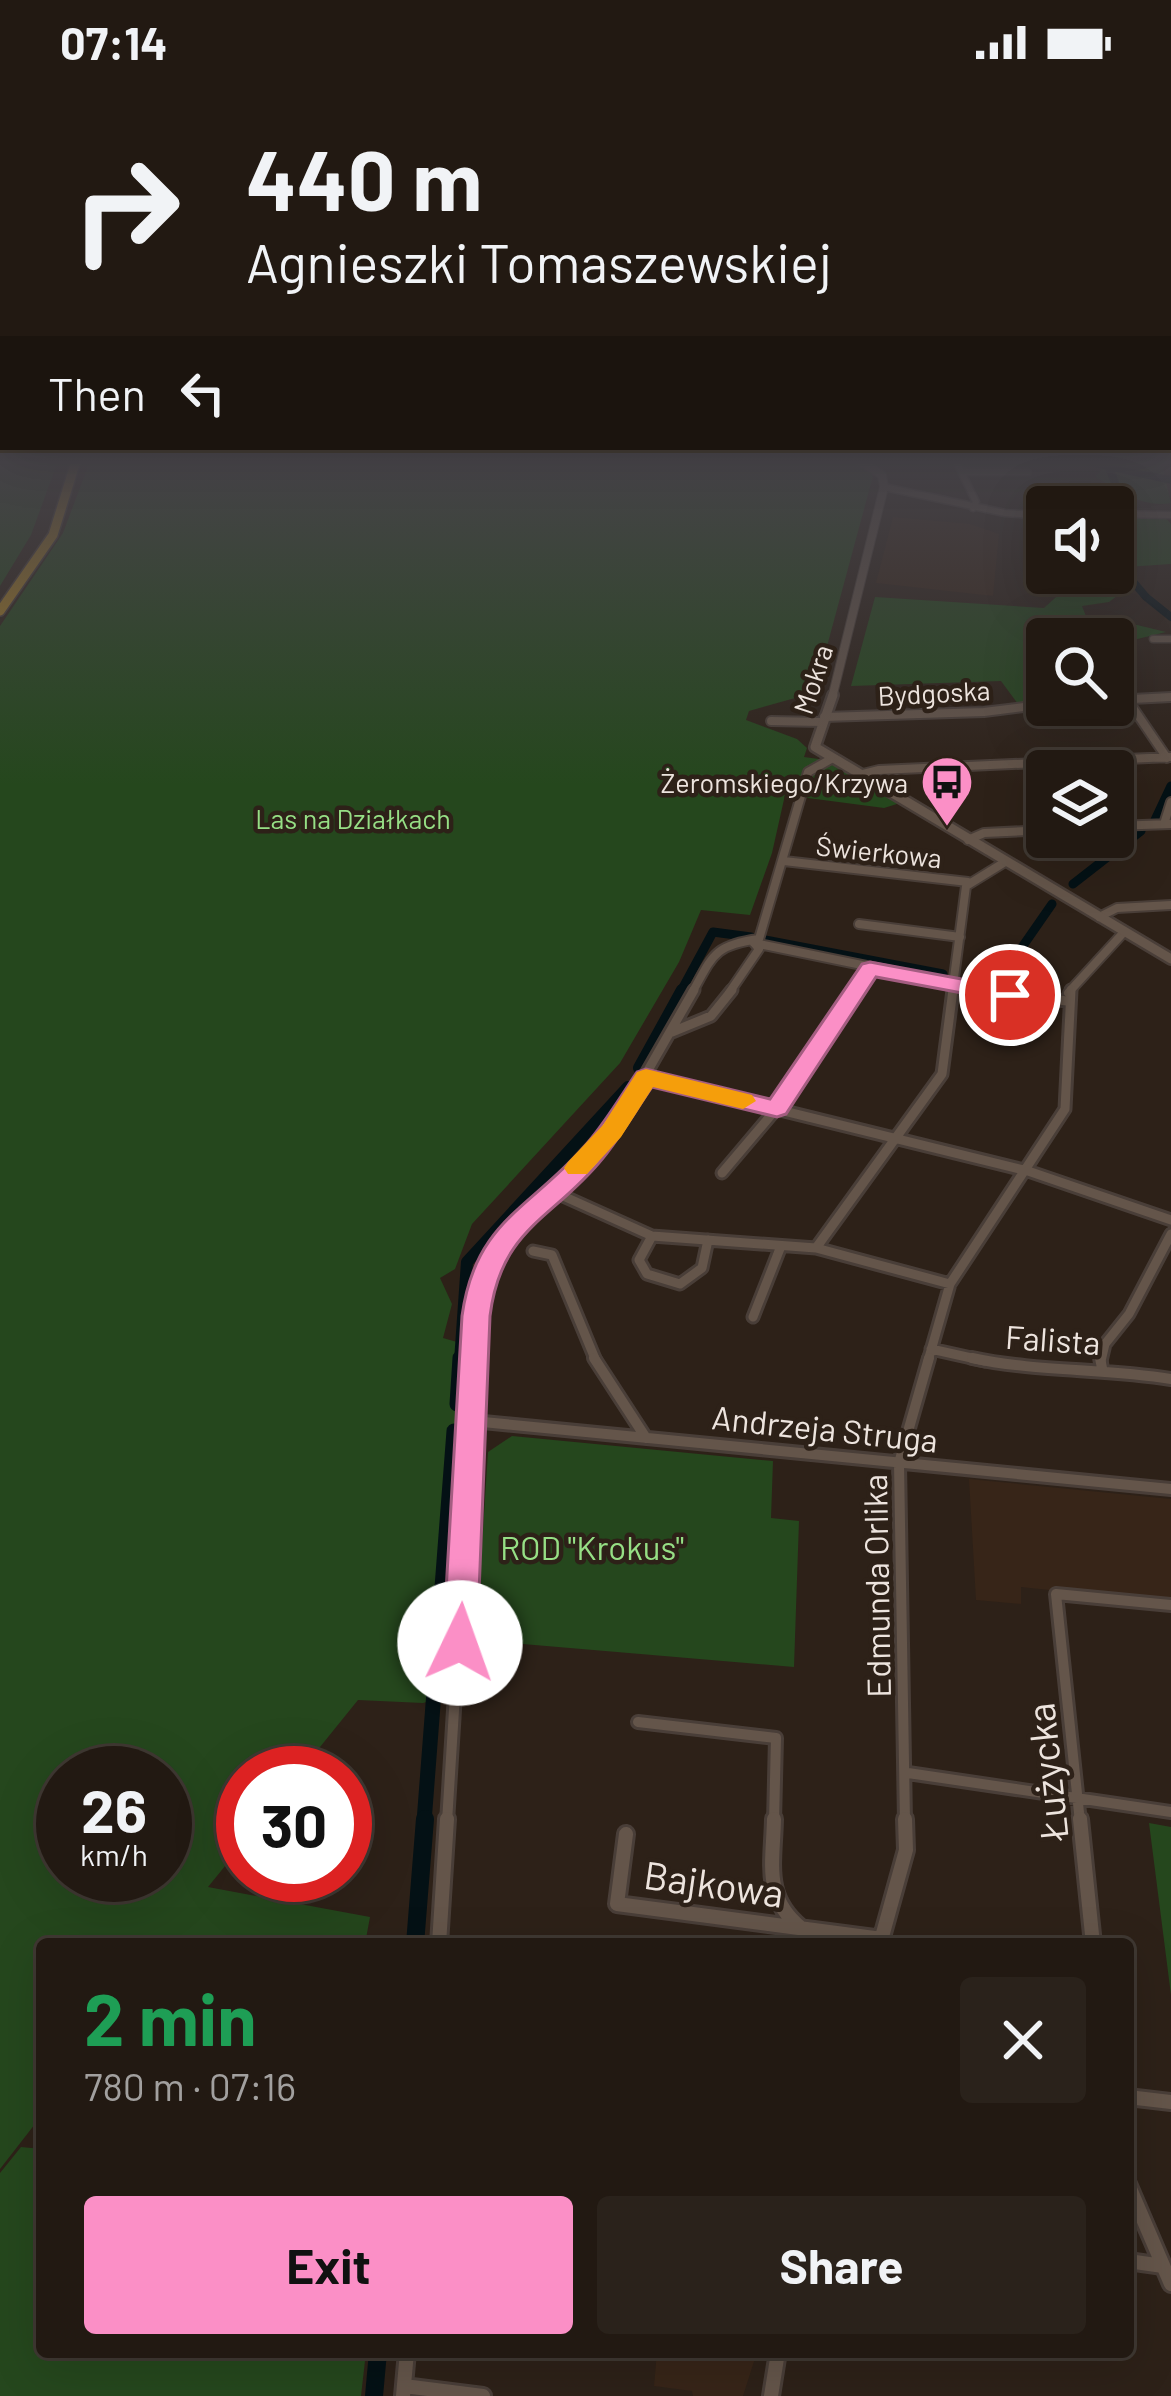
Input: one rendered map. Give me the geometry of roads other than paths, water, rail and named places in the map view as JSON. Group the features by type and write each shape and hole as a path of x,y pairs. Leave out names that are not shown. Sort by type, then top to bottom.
{"main road":[{"path":"0,610 29,569"}],"street":[{"name":"Mokra","path":"831,759 814,744 862,569"},
{"path":"1153,640 1171,639"},
{"path":"1134,700 1171,697"},
{"name":"Bydgoska","path":"771,721 1026,706"},
{"path":"1134,710 1169,758"},
{"path":"858,776 879,770 1169,758"},
{"path":"754,943 761,934 808,772 831,759 1171,959"},
{"path":"1134,825 1167,824 1171,802"},
{"path":"968,840 984,833 1026,831"},
{"name":"Świerkowa","path":"784,861 968,882"},
{"path":"816,1248 942,1074 968,882 1005,862"},
{"path":"1099,917 1117,908 1171,905"},
{"path":"859,924 960,937"},
{"path":"439,1938 480,1286 495,1247 612,1131 718,949 727,943 754,943 954,987 1066,1001 1068,993 1124,932"},
{"path":"672,1032 711,1016 756,959 759,949 754,943"},
{"path":"722,1173 777,1108 870,969"},
{"name":"Edmunda Orlika","path":"882,1938 906,1850 899,1463 950,1284 1065,1109 1066,1001"},
{"path":"646,1077 1028,1171 1171,1220"},
{"path":"552,1191 652,1236 816,1248 950,1284"},
{"path":"1102,1368 1105,1344 1129,1314 1171,1234"},
{"path":"652,1236 639,1260 647,1274 680,1284 702,1268 708,1240"},
{"path":"753,1317 781,1246"},
{"path":"533,1251 552,1255 586,1345 646,1438"},
{"name":"Falista","path":"931,1349 1012,1367 1102,1368 1171,1379"},
{"name":"Andrzeja Struga","path":"473,1421 1171,1489"},
{"name":"Łużycka","path":"1092,1938 1057,1594 1171,1606"},
{"name":"Bajkowa","path":"638,1722 776,1738 773,1886 780,1911 801,1928"},
{"path":"908,1773 1171,1812"},
{"name":"Bajkowa","path":"626,1834 616,1904 863,1938"},
{"path":"1134,2098 1171,2102"},
{"path":"1134,2198 1171,2284"},
{"path":"1134,2262 1163,2266"},
{"path":"406,2358 403,2391 483,2396"},
{"path":"771,2396 777,2358"}],"waterway":[{"path":"1134,583 1171,617"},
{"path":"1155,820 1171,786"},
{"path":"1073,884 1141,831"},
{"path":"966,979 1009,966 1052,904"},
{"path":"680,993 713,932 751,937"},
{"path":"765,940 943,974"},
{"path":"639,1068 682,990"},
{"path":"460,1361 467,1262 628,1087"},
{"path":"457,1404 460,1358"},
{"path":"424,1822 454,1431"},
{"path":"415,1938 425,1819"},
{"path":"374,2396 377,2358"}],"place":[{"name":"Żeromskiego/Krzywa","path":"947,828"}],"park label":[{"name":"Las na Działkach","path":"353,818"},
{"name":"ROD \"Krokus\"","path":"592,1547"}]}
